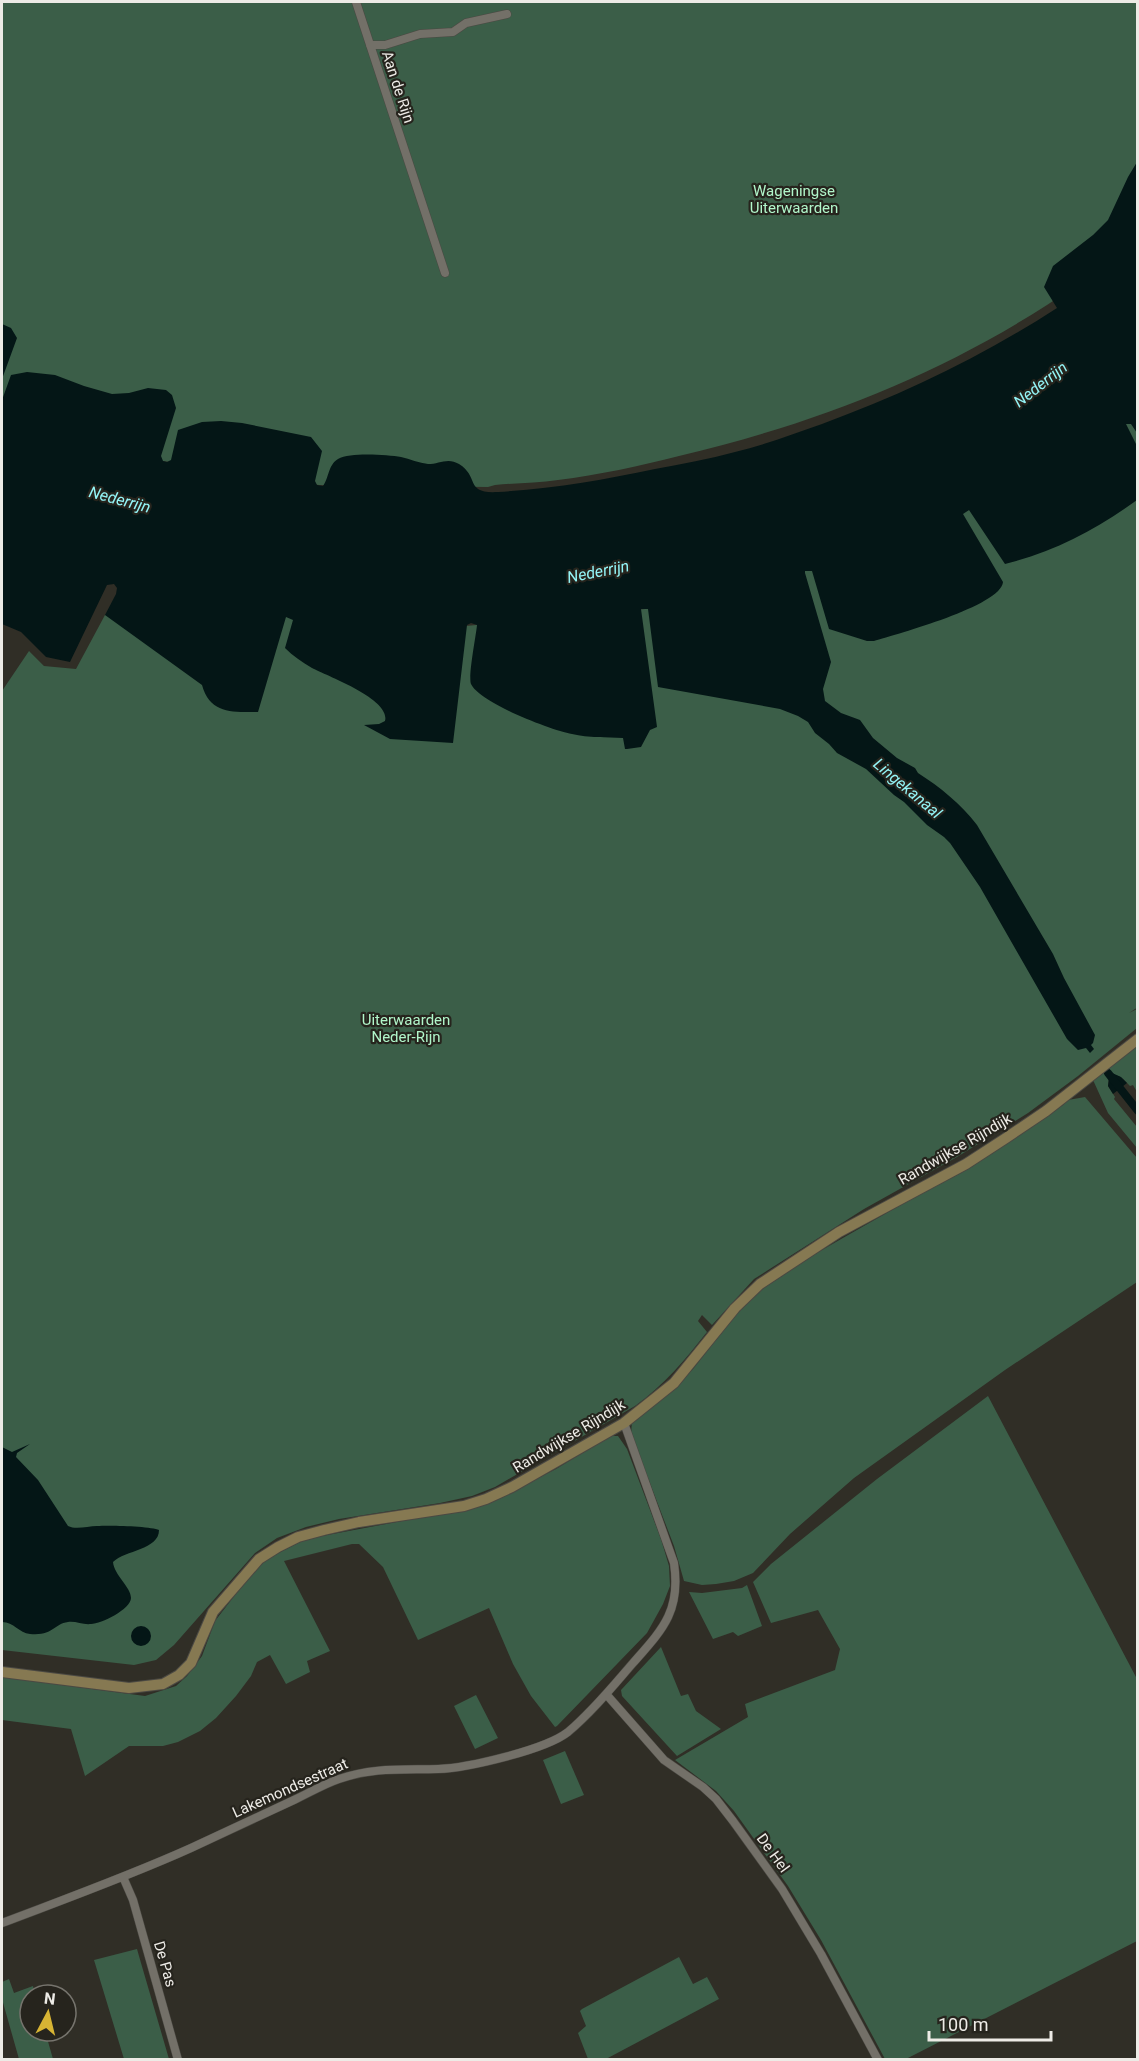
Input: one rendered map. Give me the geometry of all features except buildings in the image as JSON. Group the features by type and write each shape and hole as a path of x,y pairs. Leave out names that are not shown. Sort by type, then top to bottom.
{"street":[{"path":"356,2 370,45"},
{"name":"Aan de Rijn","path":"445,273 370,45 385,45 420,34 453,32 466,22 507,14"},
{"name":"Randwijkse Rijndijk","path":"2,1672 129,1688 163,1684 179,1675 191,1663 213,1612 259,1559 298,1537 324,1530 359,1522 464,1506 486,1499 512,1487 624,1423 674,1383 735,1308 760,1284 839,1232 966,1164 1046,1111 1137,1039"},
{"name":"Lakemondsestraat","path":"2,1923 189,1849 338,1779 382,1768 464,1767 550,1743 566,1733 606,1694 663,1626 674,1607 677,1583 674,1563 624,1423"},
{"name":"De Hel","path":"606,1694 664,1760 703,1787 716,1799 733,1821 782,1889 821,1954 878,2060"},
{"name":"De Pas","path":"123,1877 133,1900 178,2060"}],"green space":[{"name":"Wageningse Uiterwaarden","path":"2,2 1137,2 1137,242 1052,299 1053,301 1047,305 960,355 915,377 776,430 634,467 573,478 488,487 319,485 163,461 2,406"},
{"name":"Uiterwaarden Neder-Rijn","path":"1137,416 1138,1007 1129,1013 1137,1009 1137,1028 1028,1113 957,1157 864,1209 754,1279 712,1325 702,1315 698,1321 707,1332 674,1372 646,1398 495,1487 472,1496 440,1503 339,1519 306,1527 277,1538 255,1553 174,1645 156,1660 134,1665 2,1650 2,691 29,651 44,666 76,669 105,615 289,617 466,626 645,609 808,570 969,510"},
{"path":"1137,1044 1137,1092 1133,1085 1130,1086 1115,1075 1109,1078 1108,1086 1114,1099 1137,1127 1137,1148 1108,1113 1093,1080"},
{"path":"1085,1097 1137,1158 1137,1282 1005,1370 854,1478 790,1534 753,1573 734,1581 716,1584 702,1585 684,1581 674,1546 631,1434 632,1421 672,1391 693,1369 736,1314 761,1290 787,1270 959,1174 1068,1100"},
{"path":"988,1396 1137,1679 1137,1941 906,2059 885,2059 821,1940 788,1886 734,1811 716,1791 675,1760 748,1717 745,1704 835,1670 840,1649 818,1610 771,1623 753,1582 771,1564 877,1479"},
{"path":"610,1436 618,1436 627,1449 661,1539 669,1566 670,1586 647,1633 555,1727 531,1696 513,1664 489,1608 418,1640 383,1567 359,1544 284,1561 330,1651 307,1661 310,1672 286,1684 270,1655 257,1662 251,1676 216,1718 200,1731 178,1742 163,1746 129,1746 85,1776 71,1729 2,1720 2,1677 145,1696 176,1686 202,1656 215,1621 252,1573 265,1560 306,1539 482,1506 556,1469"},
{"path":"747,1585 762,1626 738,1636 733,1632 713,1639 689,1592 702,1593 742,1588"},
{"path":"661,1647 681,1696 688,1694 696,1711 721,1729 677,1756 622,1696 621,1690"},
{"path":"476,1695 498,1738 475,1749 454,1706"},
{"path":"565,1751 584,1795 561,1804 543,1760"},
{"path":"137,1949 169,2059 124,2059 94,1960"},
{"path":"679,1957 693,1984 707,1977 719,1999 606,2059 588,2059 578,2033 586,2026 580,2011"},
{"path":"9,1979 14,1993 18,1992 18,2043 48,2043 53,2059 19,2059 2,1999 2,1982"}],"water":[{"name":"Nederrijn","path":"1137,162 1137,433 1131,424 1126,424 1137,446 1137,500 1106,521 1058,546 1005,564 969,510 963,514 1003,582 998,591 985,600 946,618 874,641 867,641 829,629 812,571 805,571 831,662 823,689 825,701 841,713 860,720 873,738 950,796 977,825 1053,954 1095,1035 1091,1045 1094,1049 1090,1053 1086,1048 1078,1050 1067,1039 980,887 950,843 866,769 837,753 815,733 808,722 798,716 780,709 658,687 648,609 641,609 657,727 650,730 641,747 627,749 625,749 623,738 585,736 562,731 517,715 477,691 470,680 477,625 471,623 467,625 453,743 390,739 364,725 379,724 385,721 384,713 378,705 356,689 312,668 285,648 293,620 286,617 258,712 231,711 216,706 210,701 202,685 105,615 116,594 117,588 114,584 107,585 70,662 46,657 21,632 2,624 2,400 11,375 27,372 55,375 112,394 129,393 148,388 166,390 172,395 176,408 161,456 163,461 167,462 171,460 178,430 202,422 221,421 311,437 322,451 315,481 317,485 323,486 330,468 338,459 360,455 401,457 428,464 455,462 465,469 476,487 487,492 538,489 616,477 746,449 822,424 942,373 1029,326 1057,308 1044,287 1053,266 1093,235 1108,220"},
{"path":"2,324 11,328 17,338 2,379"},
{"path":"1110,1072 1127,1083 1113,1094 1108,1086 1107,1075"},
{"path":"30,1444 17,1453 16,1457 38,1480 68,1526 78,1528 129,1526 159,1530 154,1542 113,1562 131,1598 126,1607 115,1615 96,1623 63,1623 49,1632 38,1634 23,1632 2,1622 2,1447 12,1452"},
{"path":"141,1626 148,1629 151,1636 148,1643 141,1646 134,1643 131,1636 134,1629"}],"waterway":[{"name":"Lingekanaal","path":"1108,1073 1138,1111"}]}
